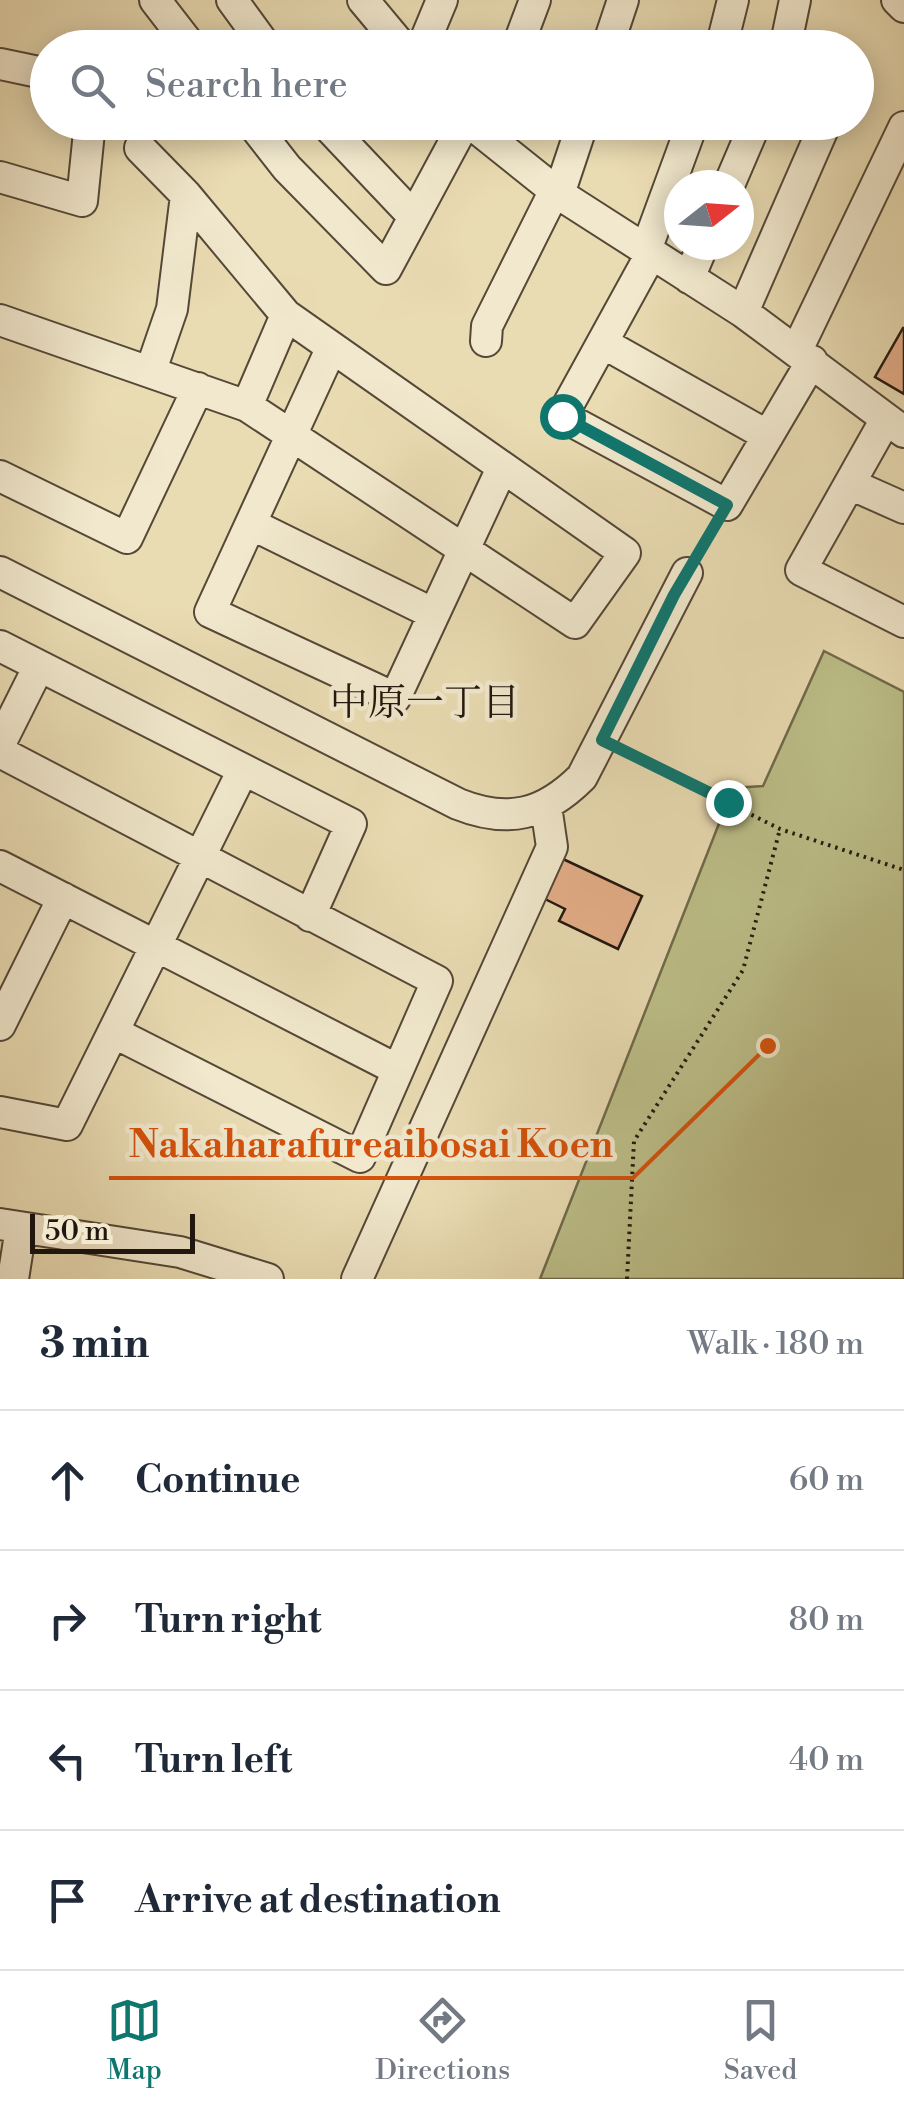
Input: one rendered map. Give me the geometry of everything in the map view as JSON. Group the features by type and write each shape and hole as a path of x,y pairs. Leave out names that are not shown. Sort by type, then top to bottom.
{"street":[{"path":"155,0 178,30"},
{"path":"232,0 254,30"},
{"path":"363,0 388,30"},
{"path":"430,30 442,0"},
{"path":"523,30 534,0"},
{"path":"613,30 623,0"},
{"path":"731,30 734,0"},
{"path":"789,30 796,0"},
{"path":"898,0 904,8"},
{"path":"0,64 30,70"},
{"path":"687,140 648,252 562,416 727,505 768,436 904,126"},
{"path":"0,177 82,201 88,140"},
{"path":"265,140 287,168 386,269 413,216 466,140"},
{"path":"341,140 413,216"},
{"path":"493,140 557,192 743,312 895,426 850,484 801,570 904,622"},
{"path":"486,342 487,326 557,192 576,140"},
{"path":"735,170 748,140"},
{"path":"743,312 818,140"},
{"path":"0,320 246,406 575,623 625,554 286,315 186,195 140,148"},
{"path":"151,370 172,308 186,195"},
{"path":"689,278 697,260"},
{"path":"246,406 286,315"},
{"path":"602,342 768,436"},
{"path":"332,349 210,612 395,698 502,468"},
{"path":"0,476 127,538 198,388"},
{"path":"850,484 904,508"},
{"path":"251,524 434,614"},
{"path":"0,572 458,804 502,817 525,815 546,806 582,777 687,573"},
{"path":"0,646 351,824 310,916"},
{"path":"0,744 38,666"},
{"path":"0,752 436,981 360,1157 113,1032"},
{"path":"0,1112 68,1125 243,770"},
{"path":"358,1279 552,847 546,806"},
{"path":"0,866 398,1070"},
{"path":"0,1025 63,898"},
{"path":"13,1279 10,1226 180,1252 268,1279"}],"path":[{"path":"687,573 727,505"},
{"path":"602,740 780,828 904,870"},
{"path":"620,1279 624,1272 634,1141 743,970 780,828"},
{"path":"624,1272 627,1279"}],"green space":[{"path":"824,651 904,692 904,1279 540,1279 733,788 763,786"}],"building":[{"path":"904,328 904,394 875,377"},
{"path":"563,859 642,896 618,949 559,921 565,909 545,899"}],"place":[{"name":"Nakaharafureaibosai Koen","path":"768,1046"}],"district":[{"name":"中原一丁目","path":"425,702"}],"route":[{"path":"562,416 727,505 674,595 602,740 728,802"}]}
